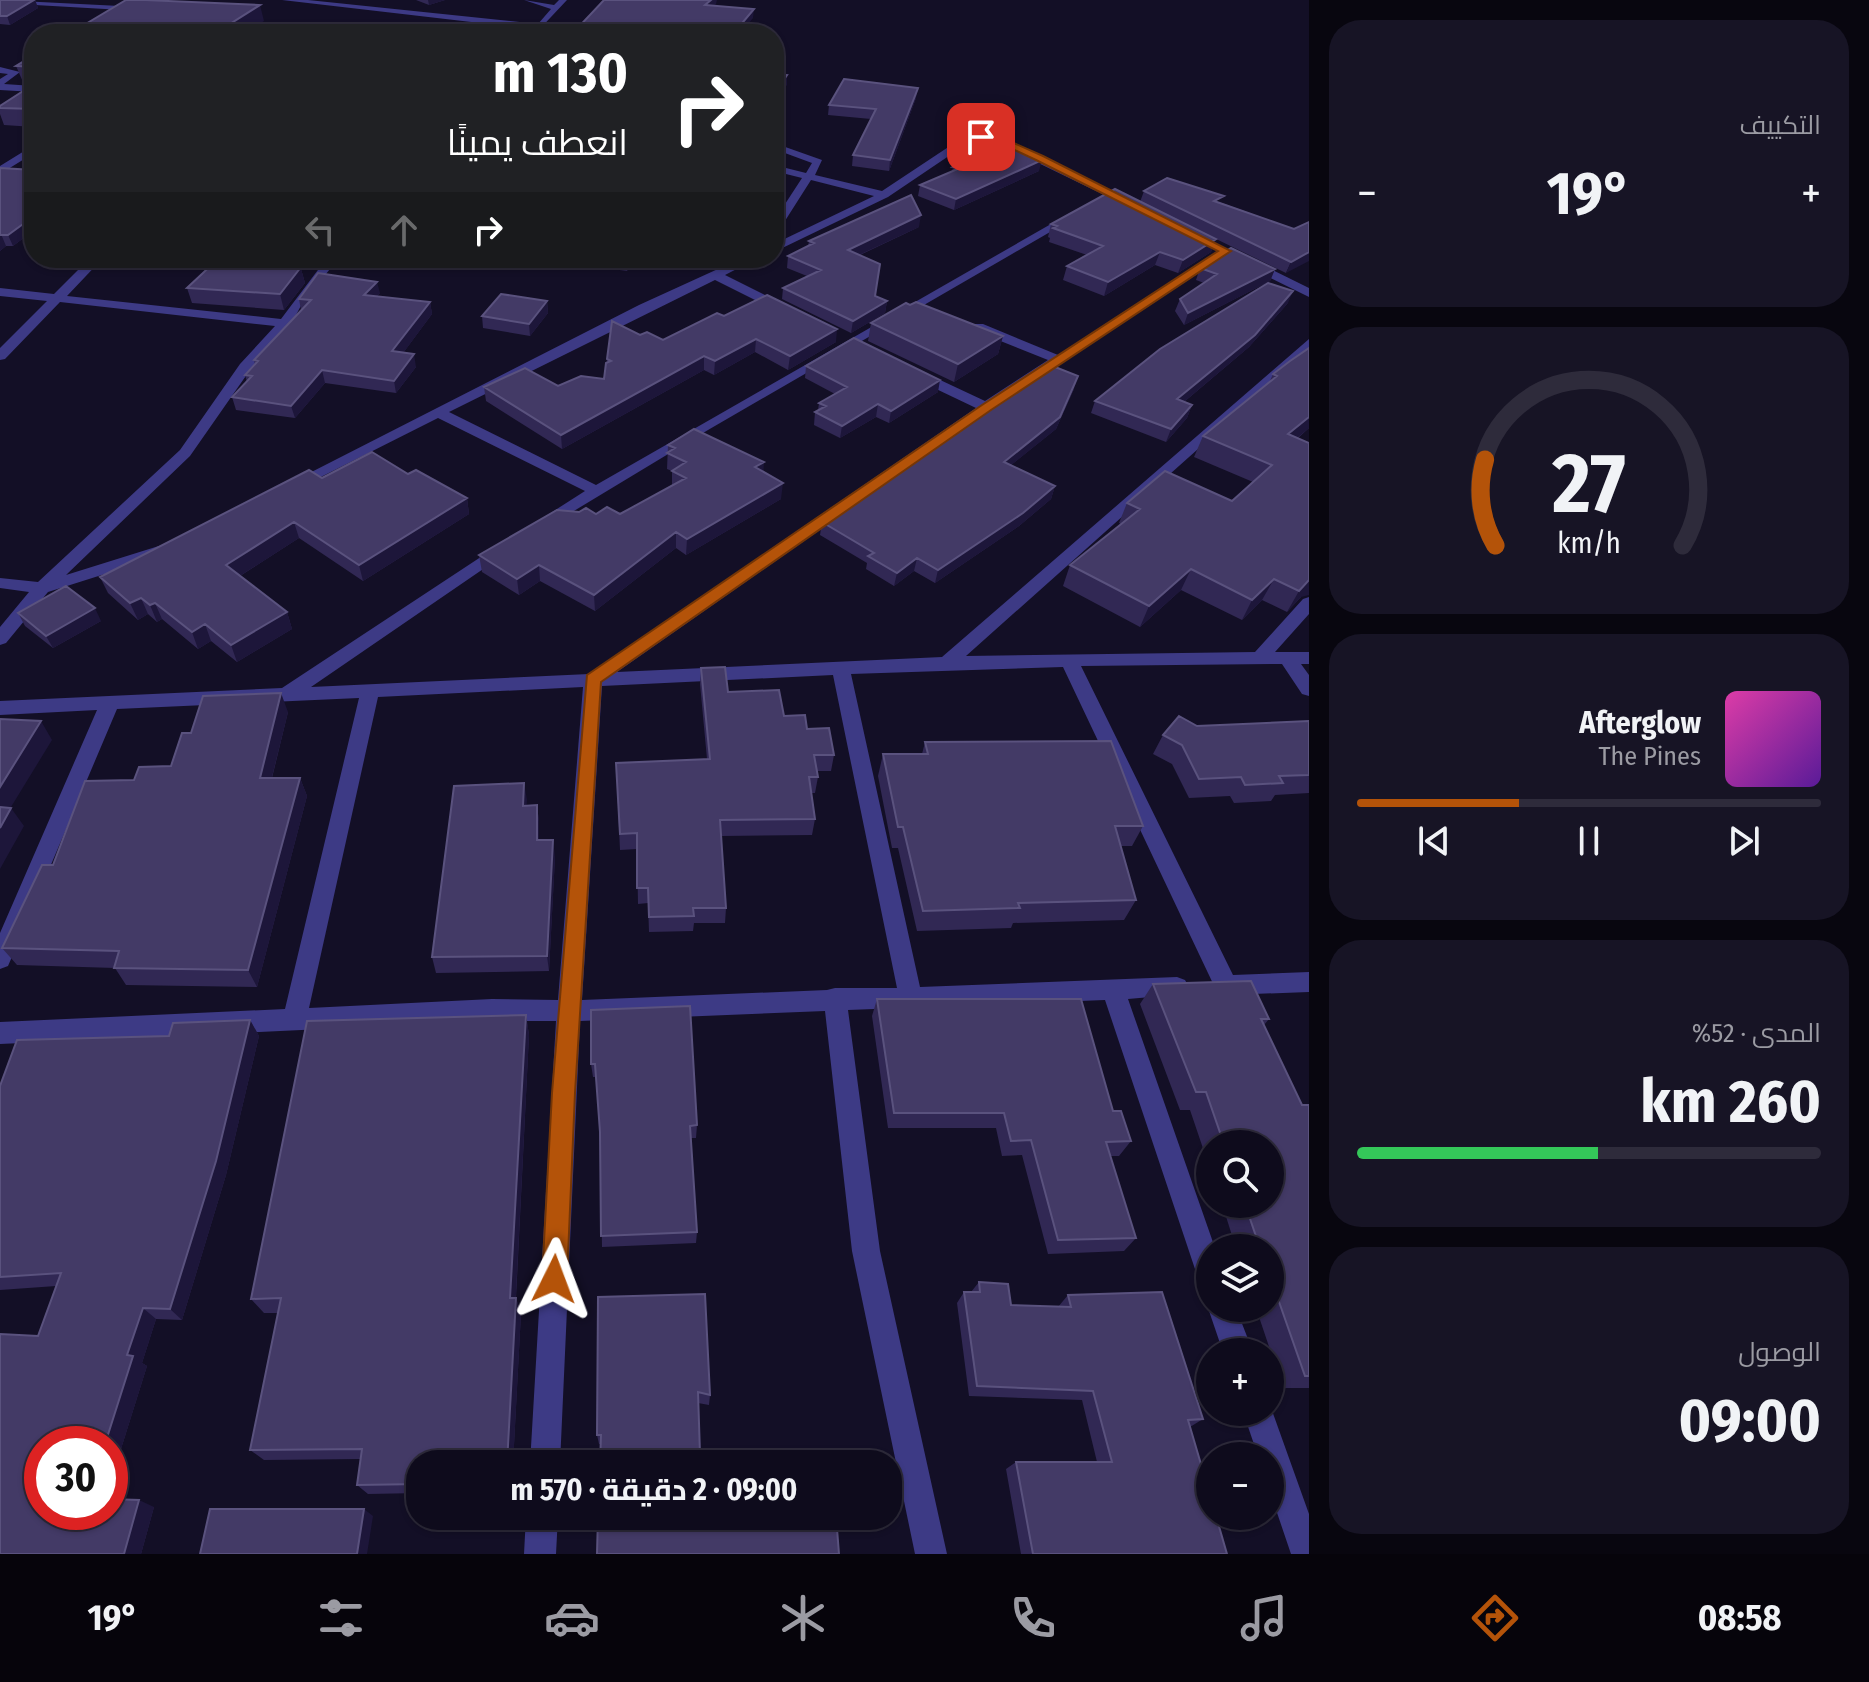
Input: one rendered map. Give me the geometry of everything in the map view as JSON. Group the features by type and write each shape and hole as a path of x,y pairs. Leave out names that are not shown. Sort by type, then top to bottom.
{"street":[{"path":"108,16 120,7 141,0"},
{"path":"286,0 512,24"},
{"path":"335,5 360,0"},
{"path":"528,0 556,8"},
{"path":"543,24 563,0"},
{"path":"0,1 150,9"},
{"path":"0,70 20,69 0,85"},
{"path":"0,85 24,88"},
{"path":"784,243 884,195 969,138 981,137 995,138 1096,201 1148,213"},
{"path":"784,150 818,162 784,211"},
{"path":"0,171 24,155"},
{"path":"784,170 884,195"},
{"path":"287,694 522,536 850,342 926,306 1096,201"},
{"path":"784,222 834,220"},
{"path":"593,680 1219,248 1309,293"},
{"path":"0,356 86,268"},
{"path":"0,639 42,588 185,453 245,367 285,323 325,268"},
{"path":"279,493 730,268"},
{"path":"715,275 796,315"},
{"path":"0,292 285,323"},
{"path":"961,320 1059,360"},
{"path":"947,663 1309,343"},
{"path":"905,368 986,407"},
{"path":"437,412 596,491"},
{"path":"0,583 42,588 171,547"},
{"path":"1260,658 1309,603"},
{"path":"1287,658 1309,689"},
{"path":"0,708 947,663 1309,658"},
{"path":"1069,661 1226,985"},
{"path":"841,668 911,997"},
{"path":"546,1450 570,1011 593,680"},
{"path":"294,1020 370,690"},
{"path":"0,959 110,703"},
{"path":"0,1033 492,1010 570,1011 835,998 1309,982"},
{"path":"1113,989 1197,1234"},
{"path":"835,998 866,1251 931,1554"},
{"path":"1263,1426 1307,1554"},
{"path":"540,1554 541,1530"}],"building":[{"path":"0,0 34,0 7,16 0,16"},
{"path":"126,0 260,5 230,24 86,24"},
{"path":"604,0 711,0 705,5 754,9 741,24 581,24"},
{"path":"844,79 918,88 890,160 853,155 876,109 829,105"},
{"path":"24,90 24,109 0,106"},
{"path":"1001,144 1042,160 956,199 920,185 960,168 953,167"},
{"path":"0,168 24,169 24,223 8,235 0,235"},
{"path":"1167,178 1224,196 1214,201 1294,229 1309,222 1309,252 1291,262 1144,191"},
{"path":"1115,189 1216,239 1183,260 1160,252 1108,282 1067,266 1103,246 1053,228 1057,226 1051,224"},
{"path":"911,195 921,215 848,250 880,264 875,296 887,301 853,321 783,288 821,270 788,256 814,243 809,241"},
{"path":"1231,248 1275,269 1188,313 1180,299 1217,274 1200,268"},
{"path":"208,268 300,268 280,294 187,288"},
{"path":"318,273 377,282 364,295 430,302 392,351 414,354 394,381 322,370 291,406 232,397 252,376 245,375 258,361 254,360 311,300 299,299"},
{"path":"1268,283 1293,291 1255,335 1177,399 1192,405 1171,429 1095,401 1160,349"},
{"path":"501,294 547,301 529,324 482,316"},
{"path":"767,295 837,329 790,356 756,339 715,361 704,356 561,435 484,387 525,368 558,386 581,376 604,379 606,363 611,361 607,359 612,321 640,335 647,332 663,340 717,313 724,316"},
{"path":"916,302 1003,336 958,364 871,323 906,303"},
{"path":"854,338 940,380 891,411 878,404 842,426 815,412 826,406 819,403 847,387 806,366"},
{"path":"1309,348 1309,417 1288,434 1309,443 1309,580 1299,591 1274,579 1252,600 1191,569 1149,606 1070,565 1140,509 1127,503 1165,471 1232,501 1272,465 1203,436 1277,376 1273,374"},
{"path":"1050,365 1078,376 1060,417 1004,462 1055,486 1023,513 938,570 917,558 897,573 868,556 874,553 822,522"},
{"path":"694,429 764,462 755,467 783,483 687,539 676,532 594,595 539,565 517,579 479,555 557,510 579,512 586,508 596,514 607,507 620,514 686,478 672,471 686,462 667,453 675,448 668,445"},
{"path":"372,452 408,474 416,470 467,498 359,565 294,522 226,565 287,612 231,645 205,624 192,632 155,603 150,605 141,598 130,603 100,577 309,470 322,478"},
{"path":"66,586 95,608 46,636 18,613"},
{"path":"725,667 728,692 779,690 784,716 805,715 807,729 829,728 834,755 814,755 818,777 809,777 815,819 720,820 726,908 693,908 694,916 649,917 648,888 637,888 637,833 620,834 616,763 710,759 701,668"},
{"path":"281,693 260,778 300,778 248,970 114,968 119,951 2,948 42,865 53,865 85,781 134,780 139,767 171,766 182,733 191,733 203,696"},
{"path":"1179,716 1197,726 1309,721 1309,775 1279,776 1283,783 1245,785 1241,777 1199,779 1182,745 1163,735"},
{"path":"0,719 41,721 0,787"},
{"path":"1111,741 1143,826 1115,826 1136,900 1018,903 1020,908 923,911 903,827 898,827 883,754 928,754 925,742"},
{"path":"524,783 523,806 537,805 537,840 553,840 547,956 432,957 454,786"},
{"path":"0,807 11,808 0,828"},
{"path":"1251,981 1269,1019 1261,1019 1302,1105 1309,1105 1309,1376 1305,1376 1284,1316 1284,1234 1255,1234 1250,1218 1284,1218 1284,1130 1219,1130 1206,1092 1196,1092 1153,984"},
{"path":"877,999 1081,999 1113,1111 1121,1111 1131,1141 1106,1142 1136,1238 1058,1240 1031,1140 1011,1141 1004,1113 894,1113"},
{"path":"690,1006 697,1125 690,1126 697,1232 601,1236 600,1132 595,1064 591,1064 591,1010"},
{"path":"526,1015 510,1298 516,1298 508,1450 406,1450 406,1484 357,1485 362,1449 250,1450 281,1298 251,1299 307,1021"},
{"path":"250,1020 216,1161 170,1309 143,1308 127,1355 133,1356 111,1426 24,1426 24,1530 128,1530 128,1500 139,1500 124,1554 0,1554 0,1334 38,1336 61,1273 0,1277 0,1086 17,1040 169,1036 173,1023"},
{"path":"979,1282 1008,1284 1011,1305 1071,1307 1068,1295 1162,1292 1196,1397 1196,1419 1188,1420 1196,1447 1196,1530 1220,1530 1227,1554 1033,1554 1016,1462 1112,1462 1093,1391 977,1386 964,1292 980,1292"},
{"path":"705,1294 710,1395 698,1392 700,1450 600,1450 601,1435 597,1435 598,1297"},
{"path":"210,1509 364,1509 357,1554 200,1554"},
{"path":"598,1530 837,1530 839,1554 597,1554"}],"route":[{"path":"554,1279 563,1093 593,680 986,407 1226,251 1039,158 995,138 981,137"}]}
